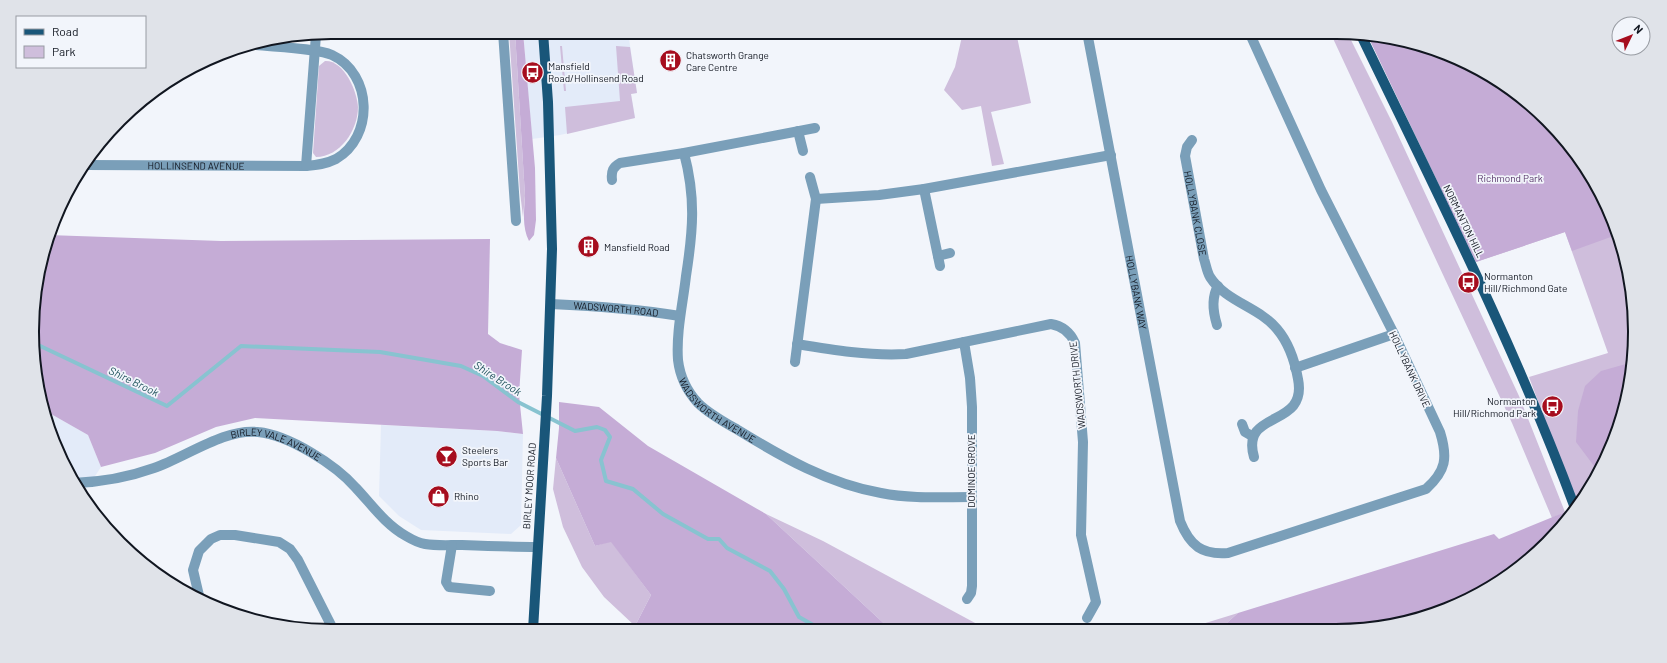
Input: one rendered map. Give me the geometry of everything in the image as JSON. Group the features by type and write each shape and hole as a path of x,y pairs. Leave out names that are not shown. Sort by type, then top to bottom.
{"main road":[{"path":"543,39 550,140 552,249 551,304"},
{"name":"NORMANTON HILL","path":"1364,41 1509,344 1542,422 1573,503"},
{"name":"BIRLEY MOOR ROAD","path":"532,624 544,450 551,304"}],"street":[{"path":"503,39 516,221"},
{"name":"HOLLYBANK WAY","path":"1088,39 1180,521 1185,533 1197,547"},
{"name":"HOLLYBANK DRIVE","path":"1197,547 1204,551 1216,554 1228,553 1426,489 1436,480 1443,469 1445,459 1445,446 1440,432 1394,334 1321,190 1252,39"},
{"path":"306,166 315,40"},
{"name":"HOLLINSEND AVENUE","path":"91,165 306,166 325,164 337,158 349,148 359,134 363,118 364,103 362,88 353,73 343,62 332,55 314,51 271,46"},
{"path":"612,180 611,172 614,166 620,163 684,153 815,128"},
{"path":"798,131 803,151"},
{"name":"HOLLYBANK CLOSE","path":"1192,140 1187,147 1185,156 1204,259 1210,276 1218,286 1234,299 1254,310 1277,329 1286,342 1299,381 1299,396 1295,404 1288,412 1257,429 1252,436"},
{"name":"WADSWORTH AVENUE","path":"684,153 690,178 693,204 692,228 680,316 678,358 679,371 683,383 690,394 709,413 764,446 819,474 847,484 880,493 920,498 971,497"},
{"path":"816,199 879,195 924,189 1111,155"},
{"path":"795,362 816,199 810,177"},
{"path":"924,189 940,266"},
{"path":"938,256 950,253"},
{"path":"1217,325 1213,302 1215,291 1218,286"},
{"name":"WADSWORTH ROAD","path":"551,304 630,308 680,316"},
{"name":"WADSWORTH DRIVE","path":"797,344 886,356 906,354 1051,324 1058,326 1071,334 1075,343 1083,442 1080,535 1096,602 1087,618"},
{"path":"1295,368 1394,334"},
{"name":"DOMINOE GROVE","path":"964,342 970,378 972,407 972,586 971,593 967,599"},
{"path":"1242,424 1245,432 1252,436 1251,442 1254,457"},
{"name":"BIRLEY VALE AVENUE","path":"81,483 121,477 168,463 230,434 246,431 260,432 294,443 344,475 392,527 406,537 425,544 537,547"},
{"path":"198,592 193,570 199,551 210,539 220,535 235,535 279,542 290,549 298,560 330,624"},
{"path":"452,545 446,582 448,587 490,591"}],"shaded area":[{"path":"524,39 629,39 637,93 631,94 635,118 560,135 532,139"},
{"path":"51,414 88,435 101,467 86,490 69,461"},
{"path":"381,425 497,431 523,434 521,525 511,534 421,530 399,516 379,496"}],"green space":[{"path":"509,39 515,39 525,196 523,217"},
{"path":"515,39 524,39 535,168 536,220 534,235 529,241 525,230 524,219 525,196"},
{"path":"961,39 1017,39 1031,103 991,112 1004,164 992,166 981,106 962,110 944,90 955,67"},
{"path":"1333,39 1351,40 1392,122 1519,396 1565,512 1552,518 1512,423"},
{"name":"Richmond Park","path":"1371,42 1411,49 1447,61 1482,78 1514,99 1542,125 1568,153 1589,185 1598,202 1612,237 1622,274 1627,312 1627,351 1622,389 1612,426 1598,461 1575,500 1529,377 1608,353 1565,232 1476,262"},
{"name":"Richmond Park","path":"1371,42 1411,49 1447,61 1482,78 1514,99 1542,125 1568,153 1589,185 1598,202 1612,237 1572,251 1565,232 1476,262"},
{"path":"560,46 562,46 566,91 564,91"},
{"path":"616,46 630,47 637,93 631,94 635,118 567,134 565,107 620,101"},
{"path":"325,61 332,62 344,71 352,85 358,107 355,125 346,141 333,152 325,156 316,157 313,153 319,66"},
{"path":"56,235 221,241 490,239 488,334 500,343 522,350 519,395 523,434 497,431 255,418 216,427 155,453 101,467 88,435 51,414 45,389 40,351 40,312 45,274"},
{"path":"1626,364 1618,407 1606,443 1595,467 1576,442 1578,411 1585,386 1601,371"},
{"path":"559,402 599,407 648,446 766,514 885,624 636,624 651,595 611,542 595,546 556,458 559,428"},
{"path":"556,458 595,546 611,541 651,595 636,624 633,624 604,597 582,567 563,527 553,489"},
{"path":"1565,512 1542,538 1514,564 1482,585 1465,594 1430,608 1393,618 1355,623 1226,624 1238,613 1494,534 1499,539"},
{"path":"766,514 823,541 977,624 885,624"},
{"path":"1238,613 1226,624 1202,624"}],"waterway":[{"name":"Shire Brook","path":"40,346 167,406 241,346 380,352 461,366 483,376 518,402 575,431 597,427 605,430 610,437 601,460 606,481 633,489 663,514 708,539 719,539 727,548 770,571 784,589 799,617 811,624"}],"place":[{"name":"Chatsworth Grange Care Centre","path":"671,61"},
{"name":"Mansfield Road/Hollinsend Road","path":"532,72"},
{"name":"Mansfield Road","path":"588,247"},
{"name":"Normanton Hill/Richmond Gate","path":"1468,282"},
{"name":"Normanton Hill/Richmond Park","path":"1552,407"},
{"name":"Steelers Sports Bar","path":"447,456"},
{"name":"Rhino","path":"438,496"}]}
